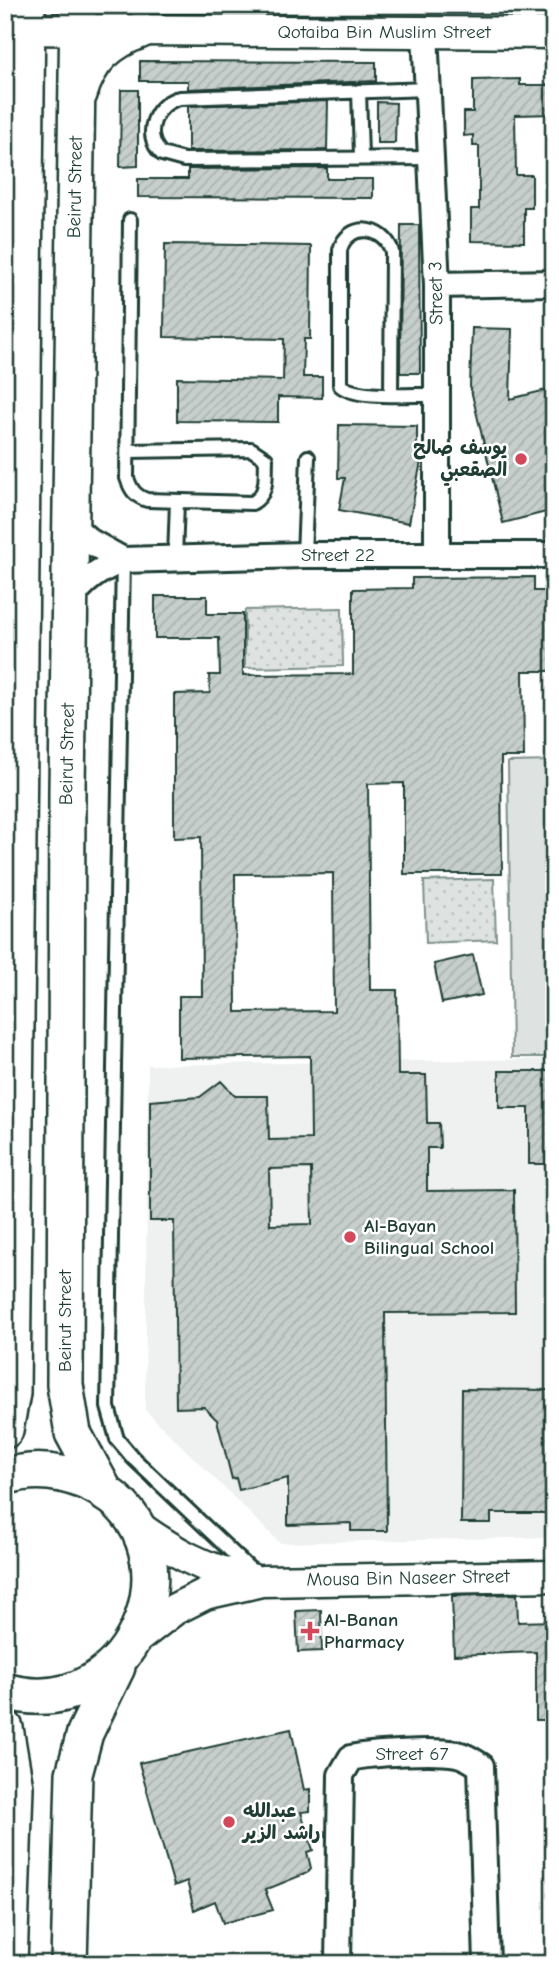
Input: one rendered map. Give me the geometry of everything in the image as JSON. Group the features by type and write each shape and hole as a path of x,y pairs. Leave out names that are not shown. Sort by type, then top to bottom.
{"main road":[{"name":"Beirut Street","path":"78,17 67,789 65,1385 69,1419 79,1447 106,1494"},
{"path":"20,21 22,113 14,455 20,788 11,1015 16,1053 30,1115 32,1245 45,1256 65,1248"},
{"path":"76,104 85,76 94,60 113,43 141,30"},
{"path":"5,69 22,113"},
{"path":"20,788 44,779 57,782 67,789"},
{"path":"5,1430 12,1393 16,1053"},
{"path":"5,1477 52,1472 71,1476 106,1494 132,1522 144,1544 150,1568 150,1593 145,1618 85,1732 74,1774 69,1964"},
{"path":"5,1690 40,1696 62,1693 84,1686 128,1651"},
{"path":"5,1728 15,1787 9,1964"}],"street":[{"name":"Qotaiba Bin Muslim Street","path":"20,21 78,17 141,30 554,33"},
{"name":"Street 3","path":"425,33 437,285 437,554"},
{"path":"437,285 554,283"},
{"path":"71,525 89,541 123,560"},
{"name":"Street 22","path":"69,601 82,583 96,572 123,560 304,555 554,555"},
{"name":"Mousa Bin Naseer Street","path":"132,1522 168,1548 199,1564 262,1581"},
{"name":"Mousa Bin Naseer Street","path":"128,1651 175,1609 220,1588 262,1581 554,1576"},
{"name":"Street 67","path":"338,1964 341,1775 351,1758 370,1753 453,1753 468,1757 481,1766 486,1964"}],"lane":[{"path":"428,89 170,100 155,117 153,136 162,154 184,160 361,156 431,158"},
{"path":"359,91 361,156"},
{"path":"128,451 251,449 266,459 265,491 260,499 252,503 147,500 137,496 127,478 130,220"},
{"path":"391,394 392,252 389,241 372,231 350,233 343,240 340,250 340,385 356,393 391,394 437,395"},
{"path":"304,555 308,457"},
{"path":"176,558 177,501"},
{"path":"123,560 108,1408 117,1439 133,1458 262,1581"}],"shaded area":[{"path":"342,608 343,666 245,668 245,610"},
{"path":"554,761 554,1057 512,1057 508,762"},
{"path":"494,879 496,940 426,943 424,881"},
{"name":"Al-Bayan Bilingual School","path":"554,1059 554,1537 280,1543 145,1410 148,1065"}],"building":[{"path":"140,61 376,62 376,81 188,89 188,81 140,81"},
{"path":"520,79 520,85 554,85 554,114 515,115 516,175 532,175 532,208 524,208 524,242 471,241 471,209 479,209 479,146 473,146 473,135 464,136 464,112 473,112 473,80"},
{"path":"121,90 138,90 138,166 120,167"},
{"path":"328,101 327,150 188,151 188,106"},
{"path":"377,102 396,103 395,143 377,143"},
{"path":"327,168 327,179 373,179 373,198 138,197 138,179 188,179 188,169"},
{"path":"401,225 419,225 420,373 400,373"},
{"path":"165,244 311,246 310,339 304,339 303,377 322,377 322,398 278,397 278,422 177,421 177,378 283,380 284,339 164,337"},
{"name":"يوسف صالح الصقعبي","path":"472,328 512,329 510,399 554,388 554,510 503,523 470,386"},
{"path":"339,425 417,426 417,455 422,456 409,523 339,510 345,478 338,478"},
{"path":"534,577 534,591 553,591 553,671 523,671 524,757 501,757 502,874 404,874 404,783 368,784 370,990 397,990 398,1075 426,1075 427,1123 439,1123 440,1148 427,1148 427,1191 514,1190 515,1312 385,1313 387,1531 351,1531 351,1523 288,1525 288,1478 239,1490 236,1478 232,1479 217,1420 204,1407 176,1408 174,1221 150,1221 150,1101 200,1097 221,1081 235,1096 268,1096 269,1140 311,1139 310,1056 179,1058 179,996 202,996 201,837 174,838 174,694 210,693 209,675 220,675 219,638 155,638 155,596 207,596 207,614 243,614 243,675 353,674 353,589 412,588 412,578","holes":["333,873 334,1011 236,1012 235,874","311,1168 312,1224 270,1225 269,1169"]},
{"path":"473,955 482,995 442,1003 434,964"},
{"path":"499,1071 554,1071 554,1164 529,1164 529,1108 499,1108"},
{"path":"462,1389 550,1390 554,1513 491,1513 491,1523 461,1523"},
{"path":"517,1594 518,1622 554,1621 554,1720 536,1720 536,1652 454,1655 452,1596"},
{"name":"Al-Banan Pharmacy","path":"321,1610 322,1651 298,1652 296,1611"},
{"name":"عبدالله راشد الزير","path":"291,1729 304,1790 310,1789 310,1811 301,1812 313,1850 307,1852 311,1868 307,1873 265,1890 273,1910 223,1923 215,1901 194,1910 187,1881 174,1886 139,1763"}],"place":[{"name":"يوسف صالح الصقعبي","path":"521,459"},
{"name":"Al-Bayan Bilingual School","path":"350,1237"},
{"name":"Al-Banan Pharmacy","path":"310,1631"},
{"name":"عبدالله راشد الزير","path":"229,1822"}]}
